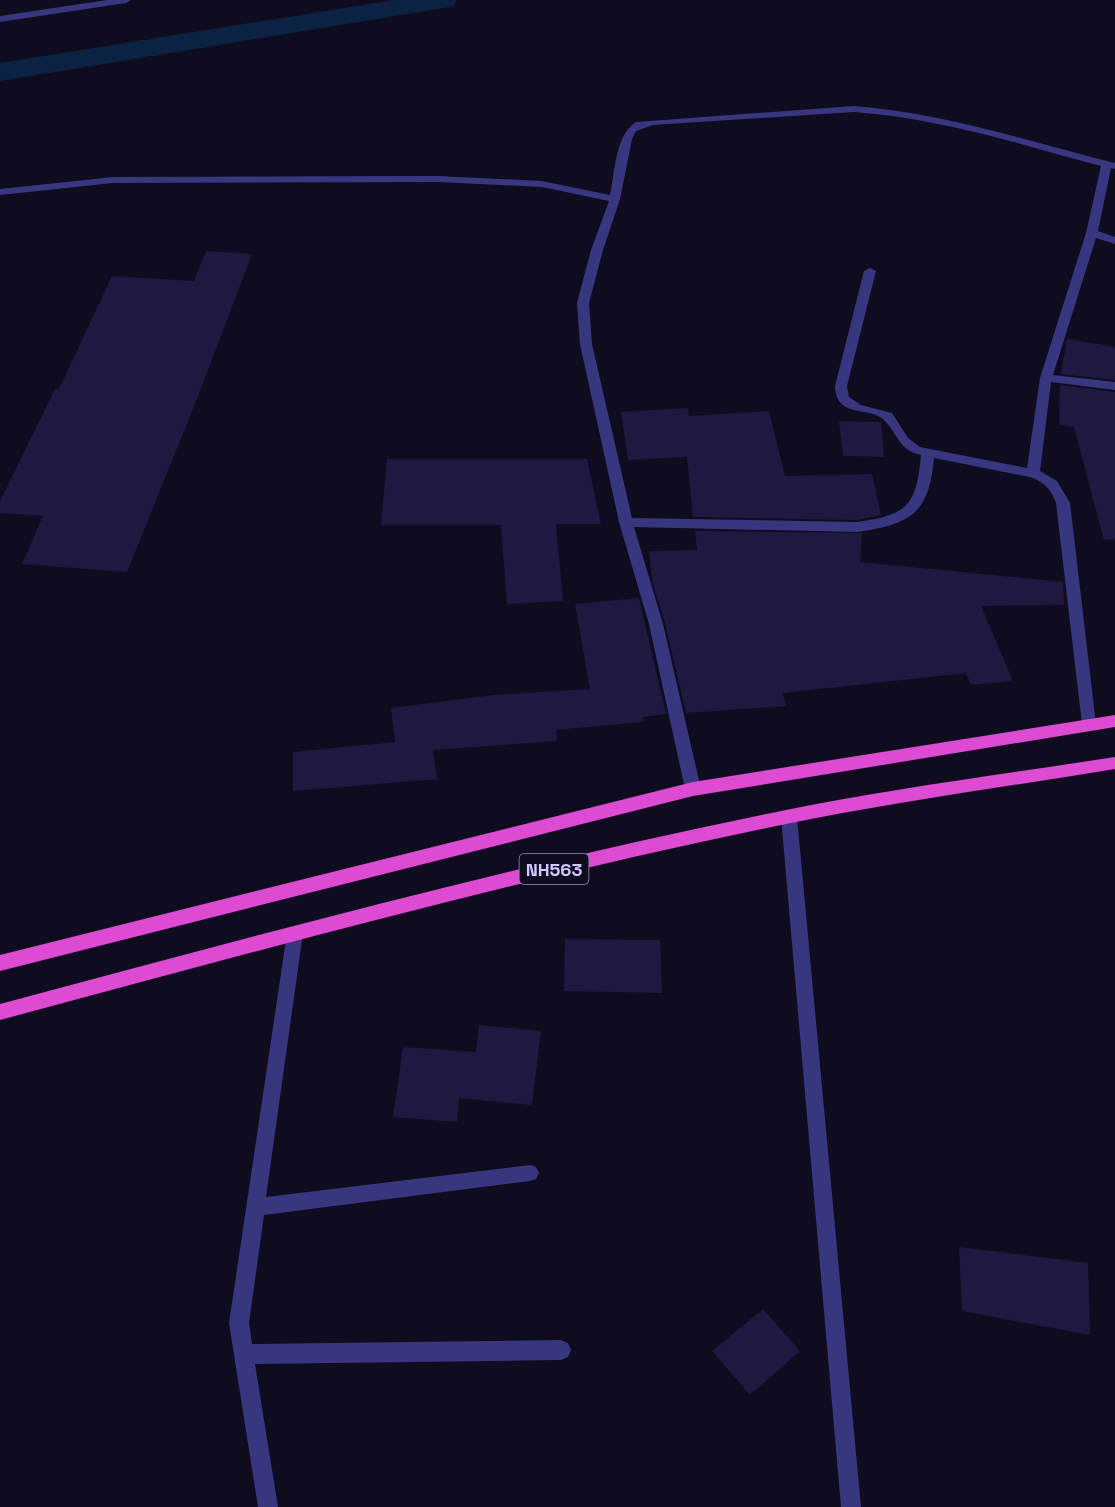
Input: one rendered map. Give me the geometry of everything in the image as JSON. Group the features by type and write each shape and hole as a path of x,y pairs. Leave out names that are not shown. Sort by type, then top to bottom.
{"highway":[{"name":"NH563","path":"0,963 693,789 1115,720"},
{"name":"NH563","path":"0,1012 296,933 594,859 789,817 1115,763"}],"street":[{"path":"0,19 126,0"},
{"path":"693,789 656,624 626,522 585,344 583,303 597,250 615,199 627,139 632,129 653,122 854,109 883,110 921,115 1111,165 1092,234 1046,378 1033,473"},
{"path":"0,192 113,180 438,179 542,184 615,199"},
{"path":"1092,234 1115,241"},
{"path":"870,271 839,393 845,402 888,416 909,446 928,453 1033,473 1050,479 1058,488 1063,503 1089,724"},
{"path":"1046,378 1115,386"},
{"path":"626,522 857,527 885,524 910,511 922,495 928,453"},
{"path":"789,817 851,1507"},
{"path":"268,1507 239,1323 296,933"},
{"path":"255,1207 530,1173"},
{"path":"243,1354 561,1350"}],"building":[{"path":"206,251 252,254 197,399 127,572 22,564 43,516 0,513 0,501 55,389 59,389 112,276 194,281"},
{"path":"1067,339 1115,347 1115,380 1061,374"},
{"path":"1060,385 1115,392 1115,539 1104,540 1074,427 1059,425"},
{"path":"688,408 689,416 769,411 785,476 872,474 881,515 857,520 693,517 687,457 628,460 621,412"},
{"path":"839,421 881,422 884,457 843,456"},
{"path":"387,459 587,459 601,524 556,524 563,601 507,604 501,525 381,525"},
{"path":"695,531 862,533 860,562 1063,582 1064,605 981,606 1013,681 971,685 966,673 783,693 786,706 686,713 665,623 652,581 649,551 697,550"},
{"path":"639,598 666,714 643,717 644,722 556,730 557,741 433,750 437,779 293,791 293,752 395,742 391,708 493,695 590,689 575,604"},
{"path":"565,939 660,940 662,993 564,991"},
{"path":"479,1025 541,1031 532,1105 459,1098 457,1122 393,1117 403,1047 476,1052"},
{"path":"959,1247 1088,1263 1090,1335 962,1311"},
{"path":"763,1309 800,1351 750,1395 712,1351"}],"waterway":[{"path":"0,72 444,0"}]}
